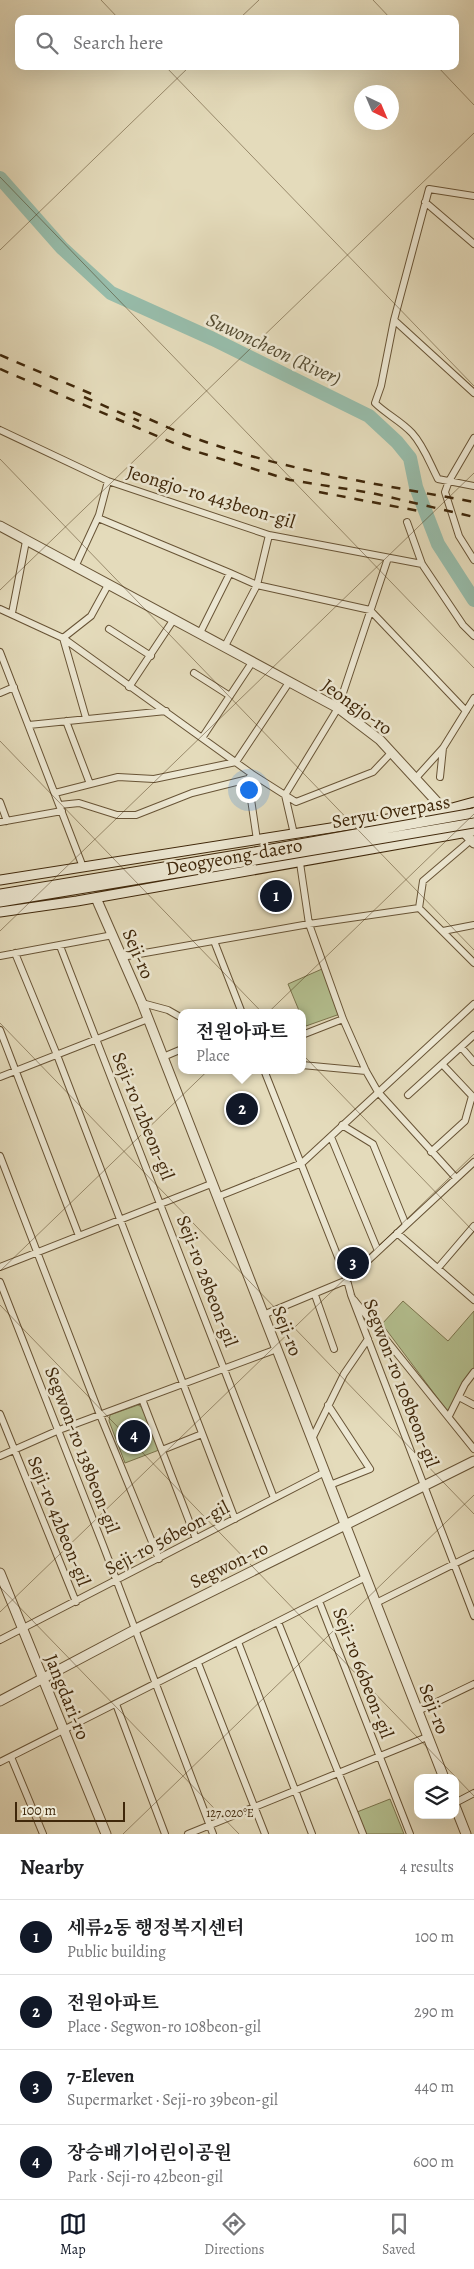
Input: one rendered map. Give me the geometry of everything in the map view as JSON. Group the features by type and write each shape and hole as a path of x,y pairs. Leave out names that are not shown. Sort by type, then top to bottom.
{"street":[{"path":"474,196 429,190 394,320 382,386 375,403 384,412 412,432 421,445 438,479 474,486"},
{"path":"425,202 474,244"},
{"path":"394,320 474,393"},
{"name":"Jeongjo-ro 443beon-gil","path":"0,430 108,481 269,535 422,564"},
{"path":"474,438 449,481 445,492 459,536 474,560"},
{"path":"75,567 99,517 108,481"},
{"path":"99,517 257,585 370,610 466,711"},
{"path":"407,522 422,564 463,625 474,636"},
{"name":"Jeongjo-ro","path":"0,526 338,708 380,740 471,837"},
{"path":"225,646 257,585 269,535"},
{"path":"12,613 26,541"},
{"path":"294,834 285,795 338,708 388,558"},
{"path":"200,633 230,573"},
{"path":"63,638 91,616 108,585"},
{"path":"0,609 63,638 236,762 250,776 296,802 372,772 391,753"},
{"path":"130,687 174,620"},
{"path":"109,629 150,656"},
{"path":"63,638 86,718"},
{"path":"0,652 83,867"},
{"path":"202,738 253,661"},
{"path":"194,673 230,696"},
{"path":"55,793 118,777 154,778 236,762 290,681"},
{"path":"0,693 14,687"},
{"path":"415,779 443,748 474,698"},
{"path":"29,725 166,711"},
{"path":"66,721 90,784"},
{"path":"440,777 443,748"},
{"path":"60,804 79,803 118,815 136,815 192,793 250,776"},
{"name":"Deogyeong-daero","path":"250,776 257,840"},
{"path":"0,802 4,821 62,812"},
{"name":"Deogyeong-daero","path":"0,880 445,810 474,802"},
{"name":"Seryu Overpass","path":"255,856 474,813"},
{"name":"Seryu Overpass","path":"255,856 474,823"},
{"path":"419,908 423,882 471,837"},
{"name":"Deogyeong-daero","path":"0,912 471,837"},
{"name":"Deogyeong-daero","path":"0,902 14,896 255,856"},
{"path":"300,863 310,924 343,1019 366,1071 378,1092 456,1178"},
{"path":"14,896 53,872"},
{"name":"Deogyeong-daero","path":"0,894 14,896"},
{"path":"14,896 58,903"},
{"name":"Seji-ro","path":"96,898 142,1003 442,1774"},
{"path":"122,958 310,924 419,908"},
{"path":"419,908 474,963"},
{"path":"443,931 474,926"},
{"path":"0,956 113,935"},
{"path":"214,941 240,1009"},
{"path":"60,946 96,1039"},
{"path":"15,953 57,1055 235,1519"},
{"path":"142,1003 168,1010 178,1016"},
{"path":"217,1197 302,1163 474,1004"},
{"name":"Seji-ro 12beon-gil","path":"0,1077 148,1019"},
{"path":"306,1033 343,1019"},
{"path":"0,1030 79,1236"},
{"path":"408,1095 474,1035"},
{"name":"Seji-ro 12beon-gil","path":"96,1039 162,1204"},
{"path":"461,1047 474,1062"},
{"path":"162,1057 178,1051"},
{"path":"431,1152 466,1121 473,1097 442,1064"},
{"path":"306,1065 366,1071"},
{"name":"Segwon-ro 108beon-gil","path":"266,1074 348,1280 351,1295 474,1616"},
{"path":"342,1125 373,1144 406,1225"},
{"path":"331,1137 378,1251"},
{"path":"0,1156 100,1415 159,1559"},
{"path":"264,1315 348,1280 474,1162"},
{"name":"Seji-ro 28beon-gil","path":"0,1267 212,1184"},
{"name":"Seji-ro 28beon-gil","path":"162,1204 224,1369"},
{"path":"438,1268 474,1226"},
{"path":"397,1233 473,1297"},
{"name":"Segwon-ro 138beon-gil","path":"0,1282 136,1629 213,1834"},
{"path":"315,1295 334,1349"},
{"path":"351,1295 474,1449"},
{"path":"312,1439 344,1374 368,1339"},
{"name":"Seji-ro 42beon-gil","path":"0,1456 59,1430 277,1349"},
{"path":"224,1369 274,1498"},
{"path":"449,1416 474,1372"},
{"path":"459,1397 474,1405"},
{"path":"142,1399 196,1539"},
{"path":"328,1405 370,1469 330,1484"},
{"path":"0,1414 14,1451"},
{"path":"162,1450 202,1434"},
{"name":"Seji-ro 42beon-gil","path":"14,1451 76,1602"},
{"name":"Segwon-ro","path":"0,1701 136,1629 474,1461"},
{"name":"Seji-ro 56beon-gil","path":"0,1640 325,1472"},
{"path":"376,1603 474,1554"},
{"name":"Jangdari-ro","path":"0,1573 106,1834"},
{"name":"Seji-ro 66beon-gil","path":"0,1762 366,1577"},
{"name":"Seji-ro 66beon-gil","path":"319,1601 410,1834"},
{"path":"278,1622 363,1834"},
{"path":"238,1642 312,1834"},
{"path":"198,1663 265,1834"},
{"path":"418,1710 474,1684"},
{"path":"116,1704 165,1834"},
{"path":"188,1834 255,1808 379,1755 428,1737"},
{"path":"11,1757 43,1834"},
{"path":"459,1802 474,1794"},
{"path":"459,1815 466,1834"}],"green space":[{"path":"322,969 340,1014 306,1026 306,1009 298,1009 288,984"},
{"path":"403,1301 448,1341 474,1311 474,1369 448,1412 382,1324"},
{"path":"138,1405 142,1407 159,1450 125,1463 109,1421 110,1415"},
{"path":"390,1799 404,1834 366,1834 357,1812"}],"waterway":[{"name":"Suwoncheon (River)","path":"0,178 62,248 111,293 213,339 369,416 397,442 410,458 416,487 438,544 474,600"}],"railway":[{"path":"0,355 94,395"},
{"path":"0,369 185,448 290,480 372,493 474,517"},
{"path":"84,397 139,421"},
{"path":"133,412 189,436 259,458 330,475 474,502"},
{"path":"319,492 419,511"}],"place":[{"name":"세류2동 행정복지센터","path":"276,896"},
{"name":"전원아파트","path":"242,1109"},
{"name":"7-Eleven","path":"353,1263"},
{"name":"장승배기어린이공원","path":"134,1436"}]}
